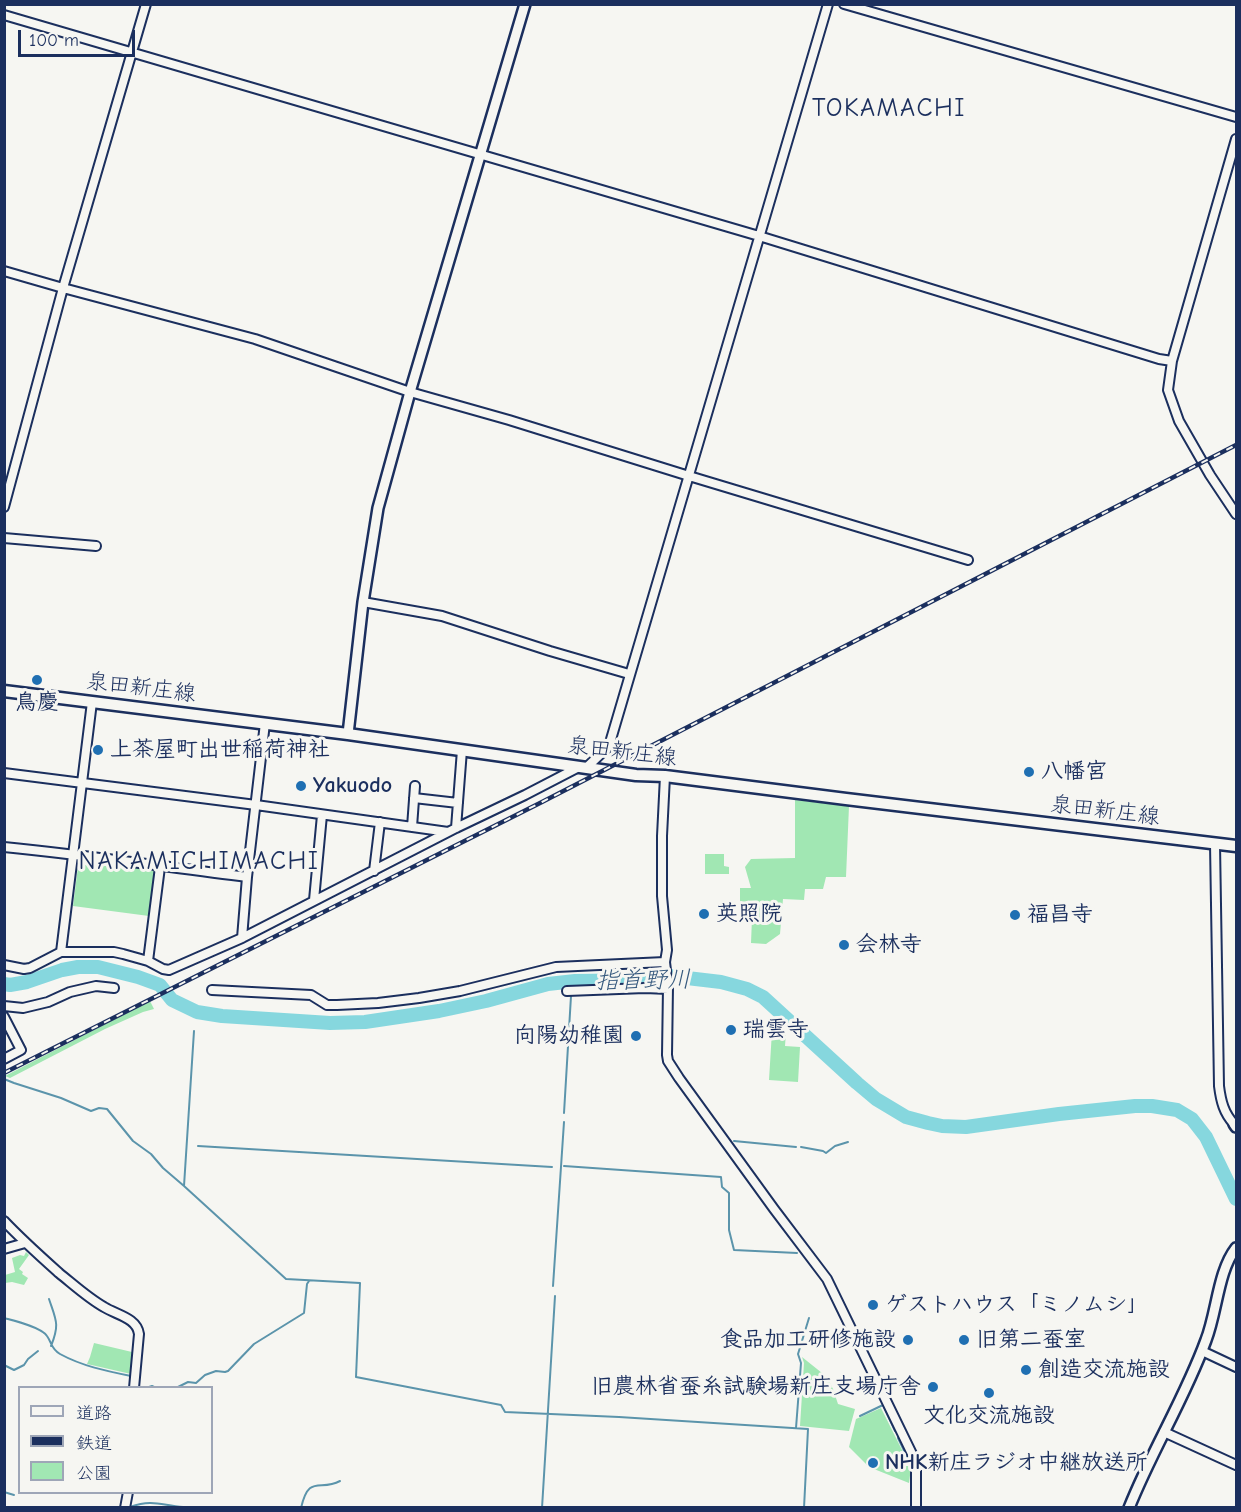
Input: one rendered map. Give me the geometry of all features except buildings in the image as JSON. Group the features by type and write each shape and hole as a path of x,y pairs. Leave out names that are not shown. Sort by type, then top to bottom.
{"main road":[{"name":"泉田新庄線","path":"4,691 348,734 636,775 665,776 1236,846"}],"street":[{"path":"4,507 63,288 146,4"},
{"path":"348,734 363,602 378,508 525,4"},
{"path":"4,965 24,969 61,952 114,952 148,961 169,970 242,938 452,830 583,767 609,746 828,4"},
{"path":"844,4 1236,117"},
{"path":"4,15 759,236 1159,359 1172,361"},
{"path":"1236,139 1172,361 1168,390 1179,421 1236,514"},
{"path":"4,271 255,339 410,392 968,560"},
{"path":"4,538 96,546"},
{"path":"363,602 442,616 629,674"},
{"path":"61,952 92,702"},
{"path":"242,938 265,723"},
{"path":"452,830 458,803 462,750"},
{"path":"4,773 412,827 452,830"},
{"path":"665,776 662,886 667,950 665,962 668,988 668,1061 756,1185 827,1279 915,1460 916,1508"},
{"path":"412,827 415,786"},
{"path":"414,798 458,803"},
{"path":"314,900 322,815"},
{"path":"374,871 380,822"},
{"path":"1215,844 1219,1086 1223,1107 1235,1126"},
{"path":"4,847 247,877"},
{"path":"148,961 160,867"},
{"path":"212,990 311,995 327,1005 378,1003 460,991 556,967 665,962"},
{"path":"4,1006 23,1008 96,986 114,988"},
{"path":"567,991 668,988"},
{"path":"4,1017 21,1050 4,1059"},
{"path":"4,1221 25,1243 81,1292 132,1321 138,1327 134,1386"},
{"path":"4,1249 25,1243"},
{"path":"1129,1508 1138,1484 1202,1351 1225,1268 1234,1251"},
{"path":"1202,1351 1236,1366"},
{"path":"1164,1432 1236,1465"}],"green space":[{"path":"795,800 849,806 846,877 826,877 823,889 805,889 804,900 783,899 780,934 766,944 751,943 752,918 740,915 740,888 751,888 745,867 751,859 795,858"},
{"path":"705,854 724,854 724,866 729,867 729,874 705,874"},
{"path":"79,859 155,869 149,916 73,906"},
{"path":"150,1001 154,1009 105,1029 10,1078 5,1076"},
{"path":"772,1031 786,1032 785,1046 800,1047 798,1082 769,1080"},
{"path":"26,1252 29,1255 19,1269 28,1278 24,1285 5,1283 5,1275 15,1272 12,1258 24,1256"},
{"path":"94,1343 132,1352 131,1374 87,1364"},
{"path":"802,1357 827,1377 838,1404 855,1409 849,1431 800,1426 804,1363"},
{"path":"881,1408 911,1468 909,1483 869,1467 849,1447 856,1419"}],"waterway":[{"name":"指首野川","path":"4,984 27,982 78,967 98,967 160,985 172,1000 197,1012 222,1016 330,1023 365,1022 439,1011 548,984 575,981 651,980 670,976 721,982 747,989 763,997 876,1099 906,1117 942,1126 966,1127 1135,1106 1177,1110 1192,1119 1206,1137 1236,1199"},
{"path":"564,1113 571,996"},
{"path":"184,1186 194,1031"},
{"path":"4,1079 61,1098 91,1111 99,1108 107,1109 133,1141 151,1154 163,1168 286,1279 360,1283 356,1377 501,1405 505,1412 808,1429 804,1508"},
{"path":"553,1286 564,1122"},
{"path":"734,1141 796,1147"},
{"path":"801,1147 826,1153 835,1146 848,1142"},
{"path":"198,1146 552,1167"},
{"path":"564,1166 721,1177 722,1187 729,1193 729,1230 734,1250 797,1253"},
{"path":"180,1386 188,1382 196,1383 205,1375 216,1371 228,1371 254,1344 304,1313 309,1281"},
{"path":"542,1508 555,1296"},
{"path":"49,1299 56,1322 51,1346"},
{"path":"4,1318 44,1333 55,1350 68,1358 94,1368 131,1376"},
{"path":"796,1428 801,1363 798,1354 809,1318"},
{"path":"4,1365 14,1370 24,1365 38,1351"},
{"path":"860,1416 883,1405 895,1431"},
{"path":"898,1438 910,1463"},
{"path":"301,1508 304,1497 312,1487 340,1481"},
{"path":"4,1492 14,1495"},
{"path":"130,1507 151,1503 212,1508"}],"railway":[{"path":"4,1073 542,802 1236,445"}],"place":[{"name":"鳥慶","path":"37,680"},
{"name":"上茶屋町出世稲荷神社","path":"98,750"},
{"name":"八幡宮","path":"1029,772"},
{"name":"Yakuodo","path":"301,786"},
{"name":"英照院","path":"704,914"},
{"name":"福昌寺","path":"1015,915"},
{"name":"会林寺","path":"844,945"},
{"name":"瑞雲寺","path":"731,1030"},
{"name":"向陽幼稚園","path":"636,1036"},
{"name":"ゲストハウス「ミノムシ」","path":"873,1305"},
{"name":"食品加工研修施設","path":"908,1340"},
{"name":"旧第二蚕室","path":"964,1340"},
{"name":"創造交流施設","path":"1026,1370"},
{"name":"旧農林省蚕糸試験場新庄支場庁舎","path":"933,1387"},
{"name":"文化交流施設","path":"989,1393"},
{"name":"NHK新庄ラジオ中継放送所","path":"873,1463"}],"district":[{"name":"TOKAMACHI","path":"889,109"},
{"name":"NAKAMICHIMACHI","path":"199,862"}]}
